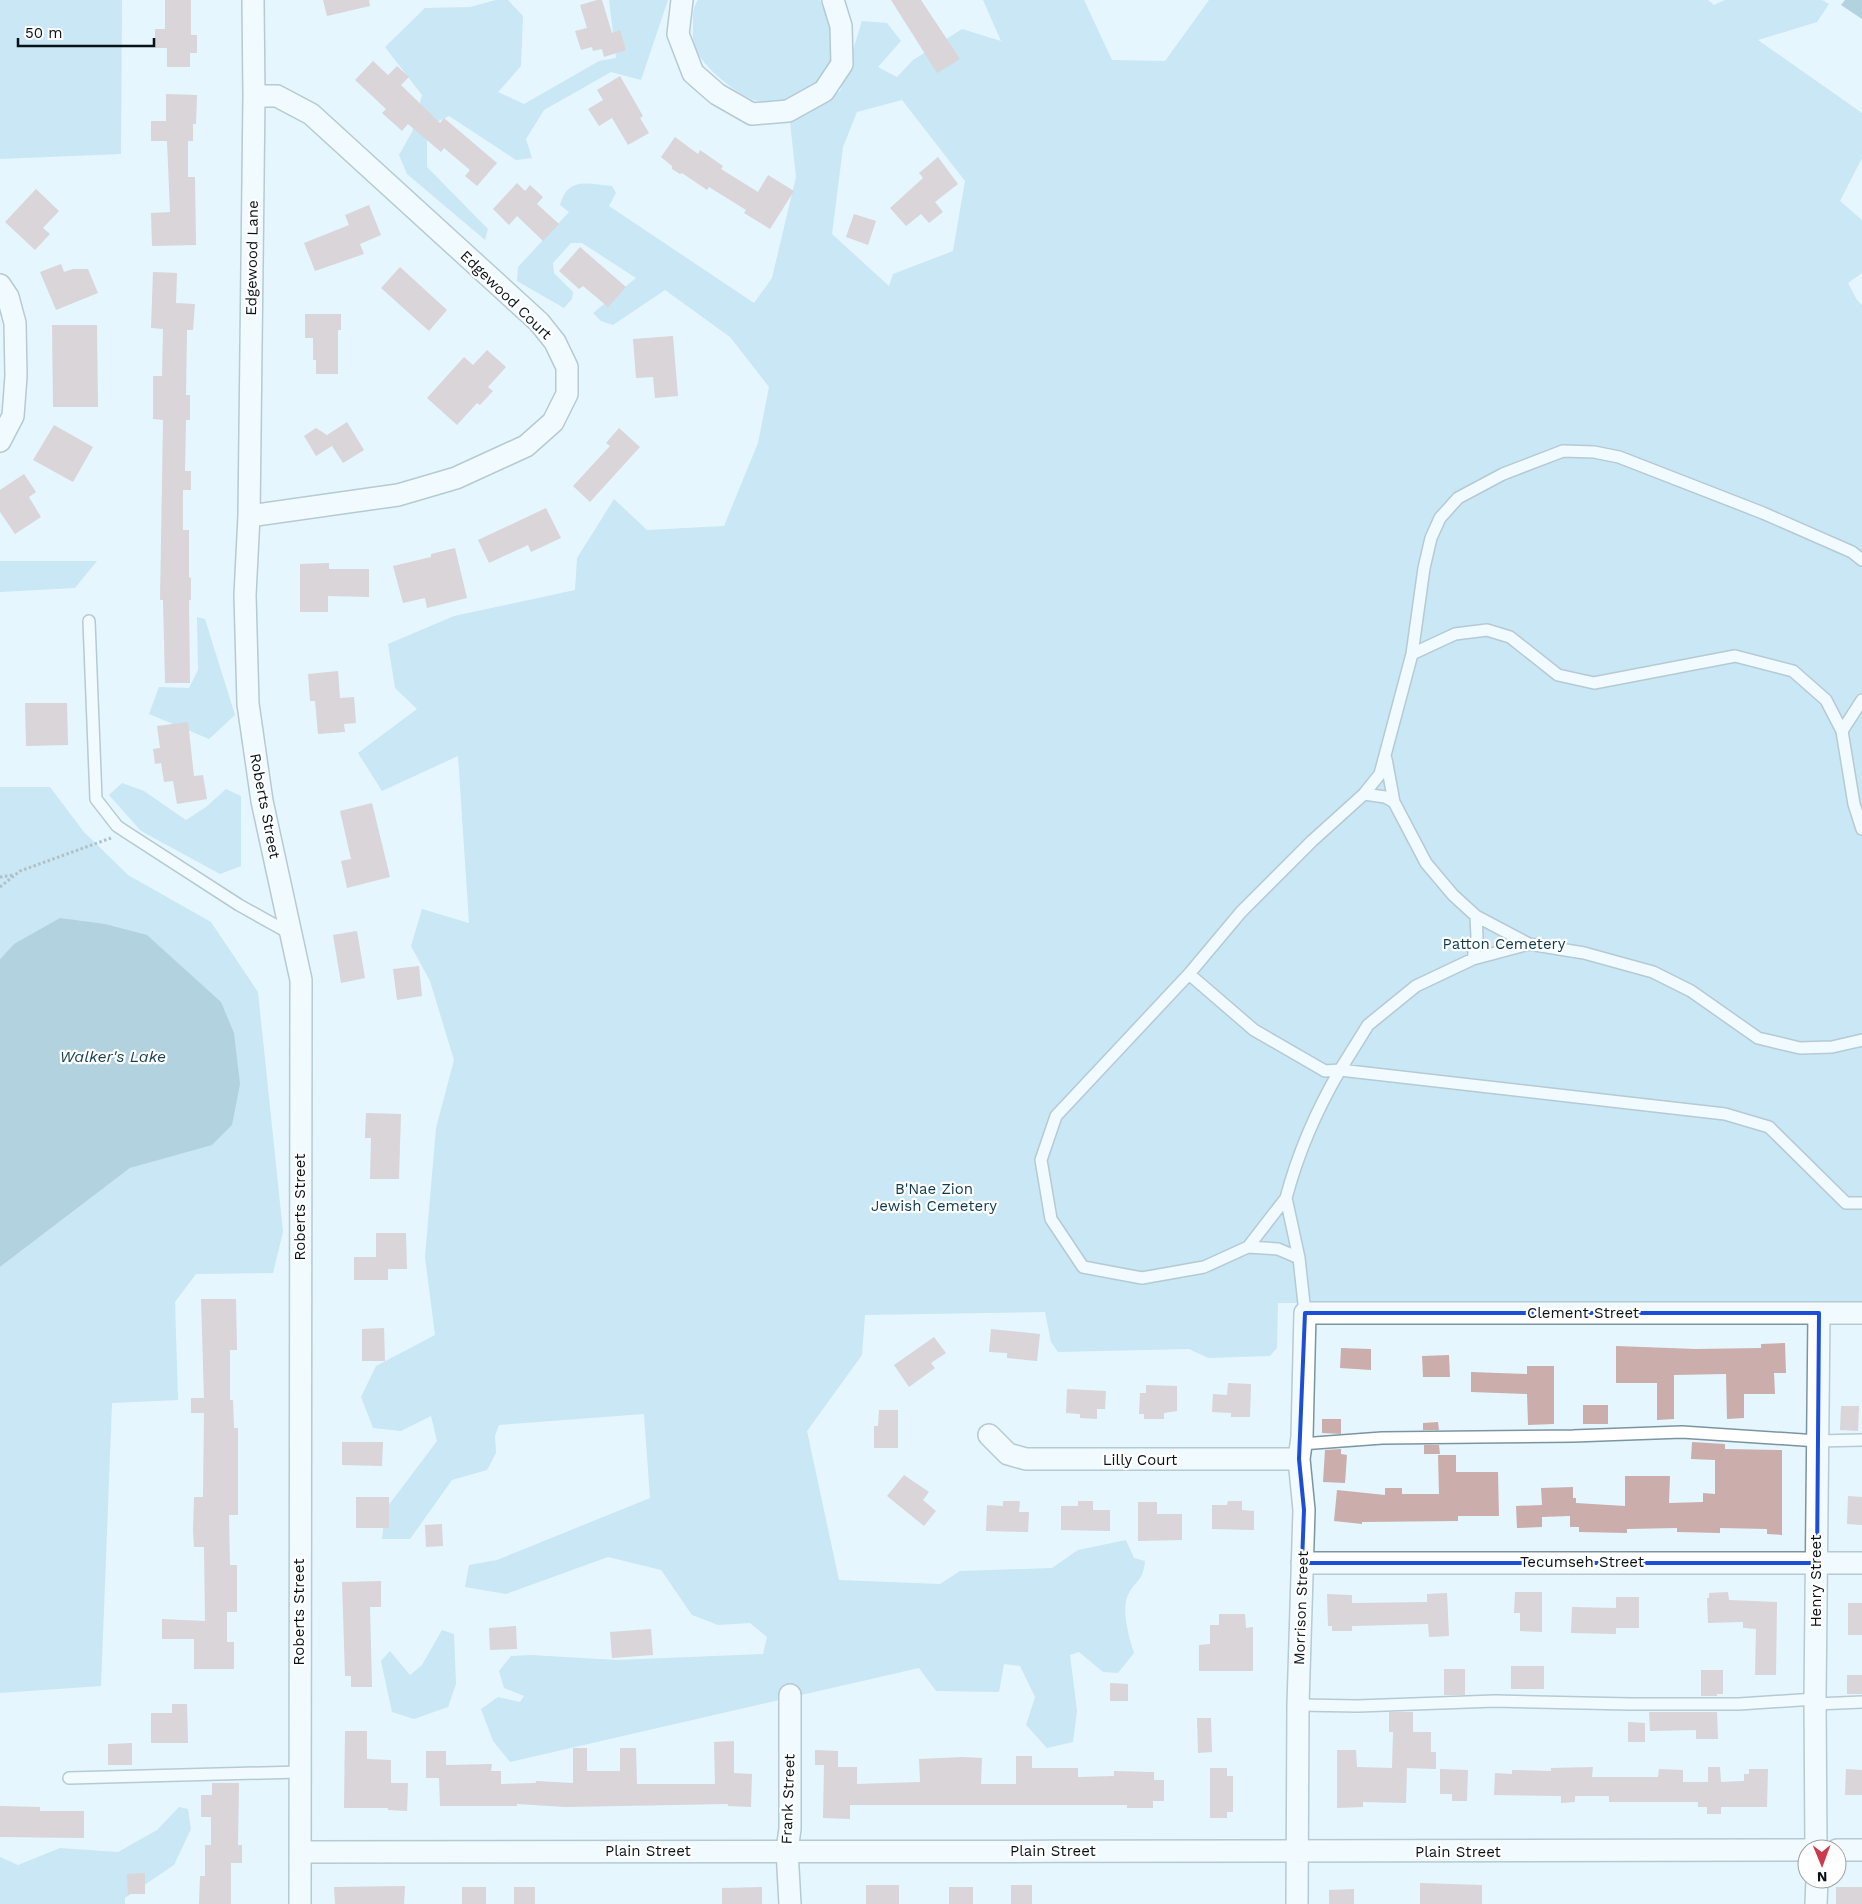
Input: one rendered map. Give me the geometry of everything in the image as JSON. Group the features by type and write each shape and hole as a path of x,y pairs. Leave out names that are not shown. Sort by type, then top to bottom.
{"street":[{"name":"Edgewood Lane","path":"249,516 254,96 253,0"},
{"path":"682,0 678,34 693,73 717,94 752,114 788,111 824,91 842,64 841,26 833,0"},
{"name":"Edgewood Court","path":"249,516 398,495 456,478 526,446 552,422 567,394 568,367 555,342 539,322 311,114 276,96 254,96"},
{"path":"0,286 8,297 15,323 16,376 12,416 0,441"},
{"name":"Roberts Street","path":"249,516 245,595 248,704 262,801 301,980 300,1904"},
{"name":"Clement Street","path":"1305,1313 1862,1313"},
{"name":"Morrison Street","path":"1297,1904 1298,1705 1304,1510 1300,1452 1305,1313"},
{"name":"Henry Street","path":"1816,1839 1815,1701 1819,1313"},
{"name":"Lilly Court","path":"989,1434 1008,1454 1026,1459 1300,1452"},
{"name":"Tecumseh Street","path":"1302,1562 1862,1563"},
{"name":"Frank Street","path":"790,1695 790,1829 787,1850 790,1904"},
{"name":"Plain Street","path":"300,1852 1797,1850"},
{"path":"1847,1850 1862,1850"},
{"path":"1816,1904 1817,1889"}],"lane":[{"path":"1529,944 1473,959 1416,986 1368,1025 1340,1070 1319,1109 1296,1163 1286,1198 1248,1247 1204,1267 1142,1278 1083,1268 1051,1219 1040,1160 1056,1116 1189,974 1241,912 1312,841 1364,794 1380,774 1412,654 1424,568 1431,538 1440,518 1458,498 1503,474 1563,451 1594,452 1619,457 1763,513 1852,552 1862,560"},
{"path":"89,621 96,799 117,826 240,905 291,934"},
{"path":"1412,654 1456,634 1487,630 1510,637 1558,675 1594,683 1735,656 1793,671 1826,700 1842,731 1854,804 1862,829"},
{"path":"1842,731 1862,700"},
{"path":"1386,754 1394,802 1426,863 1454,895 1476,916 1529,944 1584,953 1653,972 1691,991 1758,1038 1800,1048 1832,1047 1862,1040"},
{"path":"1364,794 1385,797 1394,802"},
{"path":"1473,959 1477,937 1476,916"},
{"path":"1189,974 1254,1030 1325,1071 1340,1070 1725,1114 1769,1127 1846,1203 1862,1203"},
{"path":"1286,1198 1299,1258 1305,1313"},
{"path":"1248,1247 1278,1249 1299,1258"},
{"path":"1300,1452 1382,1438 1574,1436 1682,1432 1818,1441 1862,1440"},
{"path":"1298,1705 1358,1706 1495,1701 1630,1704 1862,1702"},
{"path":"69,1778 299,1772"}],"path":[{"path":"0,887 20,871 126,832"},
{"path":"0,877 14,875"}],"highlighted area":[{"path":"1305,1313 1819,1313 1817,1563 1302,1563 1304,1510 1299,1459"}],"green space":[{"path":"0,0 122,0 121,154 0,159"},
{"path":"496,0 508,0 523,16 521,66 498,92 524,104 599,61 616,58 609,0 668,0 641,80 611,72 544,110 526,139 532,158 516,160 449,116 427,127 427,167 488,229 485,240 407,174 399,155 412,132 422,95 385,47 425,8 470,7"},
{"path":"698,0 820,0 828,19 834,42 833,55 829,66 812,85 790,99 766,102 746,97 712,71 695,48 693,40 693,15"},
{"path":"983,0 1084,0 1112,60 1165,61 1209,0 1708,0 1714,5 1725,0 1822,0 1829,4 1817,22 1758,40 1862,113 1862,158 1840,201 1862,220 1862,273 1848,283 1857,300 1862,305 1862,1302 1278,1303 1277,1348 1270,1356 1208,1358 1189,1349 1058,1352 1051,1342 1045,1312 865,1315 862,1355 807,1431 839,1580 940,1584 960,1571 1052,1568 1078,1550 1126,1540 1134,1558 1145,1561 1143,1573 1128,1595 1125,1608 1126,1624 1134,1653 1118,1673 1103,1672 1079,1652 1070,1655 1077,1711 1073,1742 1047,1748 1026,1725 1035,1697 1020,1666 1004,1664 999,1692 936,1691 919,1668 510,1762 493,1741 481,1709 498,1697 520,1702 524,1696 504,1688 499,1671 511,1656 531,1655 617,1660 763,1654 767,1637 750,1623 718,1625 692,1615 661,1570 608,1557 506,1594 465,1587 469,1565 497,1560 650,1498 644,1414 499,1425 495,1436 496,1453 487,1470 452,1480 410,1539 382,1539 385,1510 437,1441 431,1416 401,1431 373,1428 361,1397 376,1366 435,1335 425,1257 436,1128 454,1060 430,981 411,946 422,909 469,923 458,756 382,791 358,753 417,709 395,688 388,644 454,616 575,590 577,558 614,499 647,530 724,526 758,443 769,387 730,337 665,290 613,325 601,321 593,313 636,278 582,243 571,243 553,263 554,273 573,292 572,299 564,308 517,281 518,267 569,212 560,205 568,190 574,186 587,183 612,186 616,193 609,206 754,303 772,278 796,177 790,122 840,91 862,21 887,23 901,41 878,67 897,77 913,60 962,29 1001,41","holes":["902,100 965,181 953,251 893,274 889,286 832,234 843,147 857,112"]},
{"path":"0,561 97,561 75,588 0,592"},
{"path":"197,617 205,619 235,715 209,739 149,714 159,687 189,688 198,670"},
{"path":"122,783 144,791 186,820 206,807 226,789 241,796 241,866 220,874 141,831 109,795"},
{"path":"0,787 50,787 84,832 128,875 211,922 258,992 283,1232 273,1273 196,1274 175,1302 178,1400 112,1403 101,1686 0,1693 0,1267 130,1168 164,1158 14,944 0,959"},
{"path":"442,1630 454,1634 456,1684 448,1707 414,1719 392,1712 381,1661 390,1651 410,1675 422,1665"},
{"path":"179,1807 188,1809 191,1829 174,1865 125,1898 125,1904 0,1904 0,1857 18,1865 60,1848 118,1852 157,1830"}],"water":[{"path":"1845,0 1862,0 1862,19 1841,5"},
{"name":"Walker's Lake","path":"60,918 105,924 147,935 221,1002 234,1033 240,1084 232,1125 212,1145 130,1168 0,1267 0,959 14,944"}],"building":[{"path":"165,0 191,0 191,35 197,35 197,53 190,53 190,67 167,67 167,48 155,48 155,29 165,29"},
{"path":"323,0 369,0 370,6 327,16"},
{"path":"602,0 612,33 620,30 626,50 604,57 602,49 593,51 592,47 581,50 575,31 587,28 580,5"},
{"path":"891,0 921,0 960,59 937,73"},
{"path":"373,61 388,75 397,66 409,77 401,85 440,123 444,118 497,163 477,186 465,176 470,170 444,148 441,152 408,124 402,131 382,113 386,109 355,80"},
{"path":"620,76 643,116 640,118 649,133 628,145 612,118 599,126 588,109 603,100 597,90"},
{"path":"166,94 197,95 196,124 193,124 193,141 188,141 188,177 195,177 196,245 152,246 151,213 170,212 167,141 151,141 151,121 166,121"},
{"path":"675,137 698,154 700,150 723,166 721,169 758,192 768,175 794,191 770,229 744,213 746,210 709,187 707,190 682,173 680,174 672,169 672,166 661,157"},
{"path":"938,157 958,184 935,202 943,212 929,223 921,214 906,226 890,208 923,178 919,173"},
{"path":"517,183 525,191 530,185 543,197 537,204 559,224 543,241 517,216 509,225 493,209"},
{"path":"36,189 59,211 43,228 50,234 35,250 5,222"},
{"path":"369,205 381,235 360,244 364,254 315,271 304,243 349,225 345,215"},
{"path":"854,214 876,221 868,245 846,237"},
{"path":"580,247 626,287 608,307 583,286 579,289 559,271"},
{"path":"61,264 64,272 73,269 88,269 98,293 56,310 40,272"},
{"path":"400,267 447,310 429,331 381,288"},
{"path":"153,272 177,273 176,303 195,304 193,330 187,330 186,395 190,395 190,420 186,420 185,471 191,471 191,490 183,490 183,530 189,530 189,577 191,578 191,600 189,600 190,683 165,683 163,600 160,600 163,420 153,419 153,376 162,376 163,329 151,328"},
{"path":"305,314 341,314 341,330 338,330 338,374 316,374 316,360 313,360 313,338 305,338"},
{"path":"52,325 97,325 98,407 53,407"},
{"path":"673,336 678,396 655,398 653,377 636,378 633,339"},
{"path":"487,350 506,367 488,387 493,391 480,405 477,403 457,425 427,398 464,357 473,365"},
{"path":"347,422 364,450 343,463 332,446 316,456 304,436 316,428 327,435"},
{"path":"54,425 93,447 73,482 33,460"},
{"path":"619,428 640,447 590,502 573,486 610,446 606,443"},
{"path":"24,474 36,492 29,497 41,517 15,534 0,512 0,490"},
{"path":"546,508 561,538 531,552 528,545 489,563 478,540"},
{"path":"455,548 467,598 427,608 425,598 403,603 393,566 431,557 431,554"},
{"path":"329,563 329,569 369,569 369,597 328,596 328,612 300,612 300,564"},
{"path":"338,671 340,698 354,697 356,723 344,724 345,732 318,734 315,701 310,701 308,674"},
{"path":"25,703 67,703 68,745 26,746"},
{"path":"188,722 194,776 203,775 207,799 177,804 173,781 164,782 161,763 155,764 153,749 160,748 157,726"},
{"path":"372,803 390,877 347,888 341,861 351,859 340,811"},
{"path":"357,931 365,978 341,983 333,935"},
{"path":"419,966 422,996 397,1000 393,969"},
{"path":"366,1113 401,1114 399,1179 370,1179 371,1138 365,1138"},
{"path":"376,1233 406,1233 407,1269 388,1269 388,1280 354,1280 354,1257 376,1257"},
{"path":"201,1299 236,1299 237,1350 230,1350 230,1400 233,1400 234,1428 238,1428 238,1515 229,1515 230,1565 237,1565 237,1612 227,1612 227,1642 234,1642 234,1669 194,1669 194,1639 162,1639 162,1619 205,1621 204,1547 194,1547 193,1531 194,1497 203,1497 204,1413 191,1413 191,1398 204,1398"},
{"path":"384,1328 385,1361 362,1361 362,1329"},
{"path":"991,1329 1040,1334 1037,1361 1007,1358 1007,1353 989,1352"},
{"path":"934,1337 946,1353 931,1363 935,1368 909,1387 894,1365"},
{"path":"1785,1343 1786,1373 1774,1373 1775,1394 1744,1394 1744,1418 1727,1419 1726,1374 1674,1375 1674,1419 1657,1420 1657,1383 1616,1383 1616,1346 1696,1349 1761,1348 1761,1344"},
{"path":"1341,1348 1371,1349 1371,1370 1340,1368"},
{"path":"1449,1355 1450,1377 1423,1377 1422,1356"},
{"path":"1527,1366 1554,1366 1554,1424 1528,1425 1527,1394 1471,1392 1471,1372 1527,1374"},
{"path":"1228,1383 1251,1384 1250,1417 1231,1417 1231,1413 1212,1412 1213,1394 1227,1395"},
{"path":"1146,1385 1177,1386 1177,1411 1164,1413 1164,1419 1144,1419 1144,1414 1139,1414 1140,1393 1146,1393"},
{"path":"1067,1389 1106,1391 1105,1409 1097,1409 1097,1419 1080,1418 1080,1414 1066,1413"},
{"path":"1583,1405 1608,1405 1608,1424 1583,1424"},
{"path":"1841,1406 1859,1406 1858,1431 1840,1430"},
{"path":"879,1410 898,1410 898,1448 874,1448 874,1426 878,1426"},
{"path":"1322,1419 1341,1419 1341,1434 1322,1433"},
{"path":"1438,1422 1439,1430 1423,1430 1423,1423"},
{"path":"342,1442 383,1442 382,1466 342,1465"},
{"path":"1692,1442 1725,1444 1725,1449 1782,1450 1782,1535 1767,1534 1767,1529 1720,1528 1720,1533 1677,1532 1677,1528 1627,1529 1627,1533 1579,1532 1579,1527 1570,1527 1570,1516 1542,1517 1542,1527 1517,1528 1516,1506 1542,1505 1541,1488 1573,1487 1573,1498 1576,1498 1576,1503 1625,1506 1625,1476 1670,1476 1669,1503 1703,1502 1703,1493 1715,1494 1715,1460 1691,1459"},
{"path":"1424,1445 1439,1445 1440,1454 1424,1454"},
{"path":"1341,1449 1341,1454 1347,1455 1345,1483 1323,1482 1325,1450"},
{"path":"1438,1455 1456,1455 1456,1472 1498,1472 1499,1516 1458,1516 1458,1521 1362,1522 1362,1524 1334,1521 1337,1490 1385,1495 1385,1488 1402,1488 1402,1494 1439,1494"},
{"path":"904,1475 929,1492 923,1500 936,1511 924,1526 887,1496"},
{"path":"1848,1496 1862,1497 1862,1525 1847,1524"},
{"path":"356,1497 389,1497 389,1528 356,1528"},
{"path":"1003,1501 1020,1501 1019,1512 1029,1512 1028,1532 986,1531 987,1505 1003,1506"},
{"path":"1078,1501 1093,1501 1093,1510 1110,1510 1110,1531 1061,1530 1061,1506 1078,1506"},
{"path":"1228,1501 1242,1501 1242,1510 1254,1511 1254,1530 1212,1529 1212,1505 1227,1505"},
{"path":"1138,1502 1157,1502 1157,1514 1182,1514 1182,1540 1138,1541"},
{"path":"442,1524 443,1546 426,1547 425,1525"},
{"path":"381,1581 381,1607 370,1607 372,1687 351,1687 351,1676 345,1676 342,1582"},
{"path":"1515,1592 1542,1592 1542,1632 1520,1631 1520,1613 1514,1613"},
{"path":"1728,1592 1729,1600 1777,1602 1776,1675 1755,1675 1756,1629 1743,1628 1743,1622 1708,1623 1707,1598 1709,1598 1709,1593"},
{"path":"1447,1593 1449,1636 1429,1637 1428,1624 1352,1626 1352,1631 1332,1631 1332,1626 1328,1626 1327,1594 1352,1595 1352,1603 1427,1602 1427,1594"},
{"path":"1616,1597 1639,1597 1639,1628 1616,1628 1616,1634 1571,1633 1572,1607 1616,1608"},
{"path":"1848,1603 1862,1603 1862,1635 1848,1635"},
{"path":"1219,1614 1245,1614 1246,1628 1253,1627 1253,1671 1199,1671 1199,1645 1210,1644 1210,1625 1219,1625"},
{"path":"516,1626 517,1649 490,1650 489,1628"},
{"path":"651,1629 653,1655 612,1658 610,1632"},
{"path":"1511,1666 1544,1666 1544,1689 1511,1689"},
{"path":"1444,1669 1465,1669 1465,1695 1444,1695"},
{"path":"1701,1670 1723,1670 1723,1694 1701,1696"},
{"path":"1847,1675 1862,1675 1862,1694 1847,1694"},
{"path":"1110,1683 1128,1684 1128,1701 1110,1701"},
{"path":"172,1704 187,1704 188,1743 151,1743 151,1713 172,1713"},
{"path":"1389,1712 1413,1712 1413,1732 1431,1732 1431,1752 1436,1752 1436,1769 1407,1768 1406,1803 1363,1802 1363,1807 1337,1808 1337,1750 1356,1750 1357,1767 1392,1768 1393,1732 1389,1732"},
{"path":"1649,1712 1717,1712 1718,1739 1696,1739 1696,1730 1650,1731"},
{"path":"1197,1718 1211,1718 1212,1752 1198,1753"},
{"path":"1628,1722 1645,1723 1645,1742 1628,1742"},
{"path":"345,1731 367,1731 367,1759 391,1760 391,1783 408,1783 407,1811 388,1810 388,1808 344,1808"},
{"path":"734,1741 734,1773 752,1774 751,1807 728,1806 728,1804 566,1807 517,1804 517,1806 440,1806 439,1778 426,1778 426,1751 446,1751 446,1765 492,1764 491,1771 501,1771 501,1784 536,1783 536,1781 573,1783 573,1748 587,1748 587,1771 620,1771 620,1748 636,1748 637,1784 715,1784 714,1742"},
{"path":"132,1743 132,1765 108,1765 108,1744"},
{"path":"815,1750 838,1751 838,1767 857,1767 857,1784 920,1782 919,1759 962,1757 982,1758 981,1784 1016,1784 1016,1756 1032,1756 1032,1768 1078,1768 1078,1777 1114,1776 1114,1771 1154,1772 1154,1780 1164,1780 1164,1801 1153,1801 1153,1808 1127,1808 1127,1805 850,1805 850,1819 823,1818 824,1765 815,1765"},
{"path":"1593,1767 1592,1777 1658,1777 1659,1769 1683,1770 1683,1782 1708,1782 1708,1767 1720,1767 1721,1782 1744,1781 1744,1774 1749,1774 1749,1769 1768,1769 1767,1807 1721,1807 1721,1814 1707,1814 1707,1807 1698,1807 1698,1802 1609,1802 1609,1796 1575,1796 1575,1802 1561,1803 1561,1796 1494,1795 1495,1773 1512,1774 1512,1770 1551,1771 1551,1768"},
{"path":"1210,1768 1227,1768 1227,1776 1233,1776 1233,1812 1227,1812 1227,1818 1210,1818"},
{"path":"1440,1769 1468,1770 1467,1801 1452,1801 1452,1794 1440,1794"},
{"path":"1846,1769 1862,1770 1862,1795 1845,1795"},
{"path":"212,1783 239,1783 238,1845 242,1845 242,1863 231,1863 231,1904 199,1904 200,1876 205,1876 205,1845 211,1845 211,1817 201,1817 201,1795 212,1795"},
{"path":"0,1806 40,1807 40,1811 84,1811 84,1838 0,1837"},
{"path":"145,1873 145,1894 128,1894 127,1874"},
{"path":"1420,1883 1482,1885 1482,1904 1420,1904"},
{"path":"866,1885 899,1885 899,1904 866,1904"},
{"path":"1011,1885 1032,1885 1032,1904 1011,1904"},
{"path":"405,1886 404,1904 335,1904 334,1887"},
{"path":"462,1887 486,1887 486,1904 462,1904"},
{"path":"514,1887 535,1887 535,1904 514,1904"},
{"path":"762,1887 762,1904 722,1904 722,1888"},
{"path":"949,1887 973,1887 973,1904 949,1904"},
{"path":"1862,1887 1862,1904 1836,1904 1836,1889"},
{"path":"1354,1889 1354,1904 1329,1904 1329,1890"}],"park label":[{"name":"Patton Cemetery","path":"1504,944"},
{"name":"B'Nae Zion Jewish Cemetery","path":"934,1198"}]}
